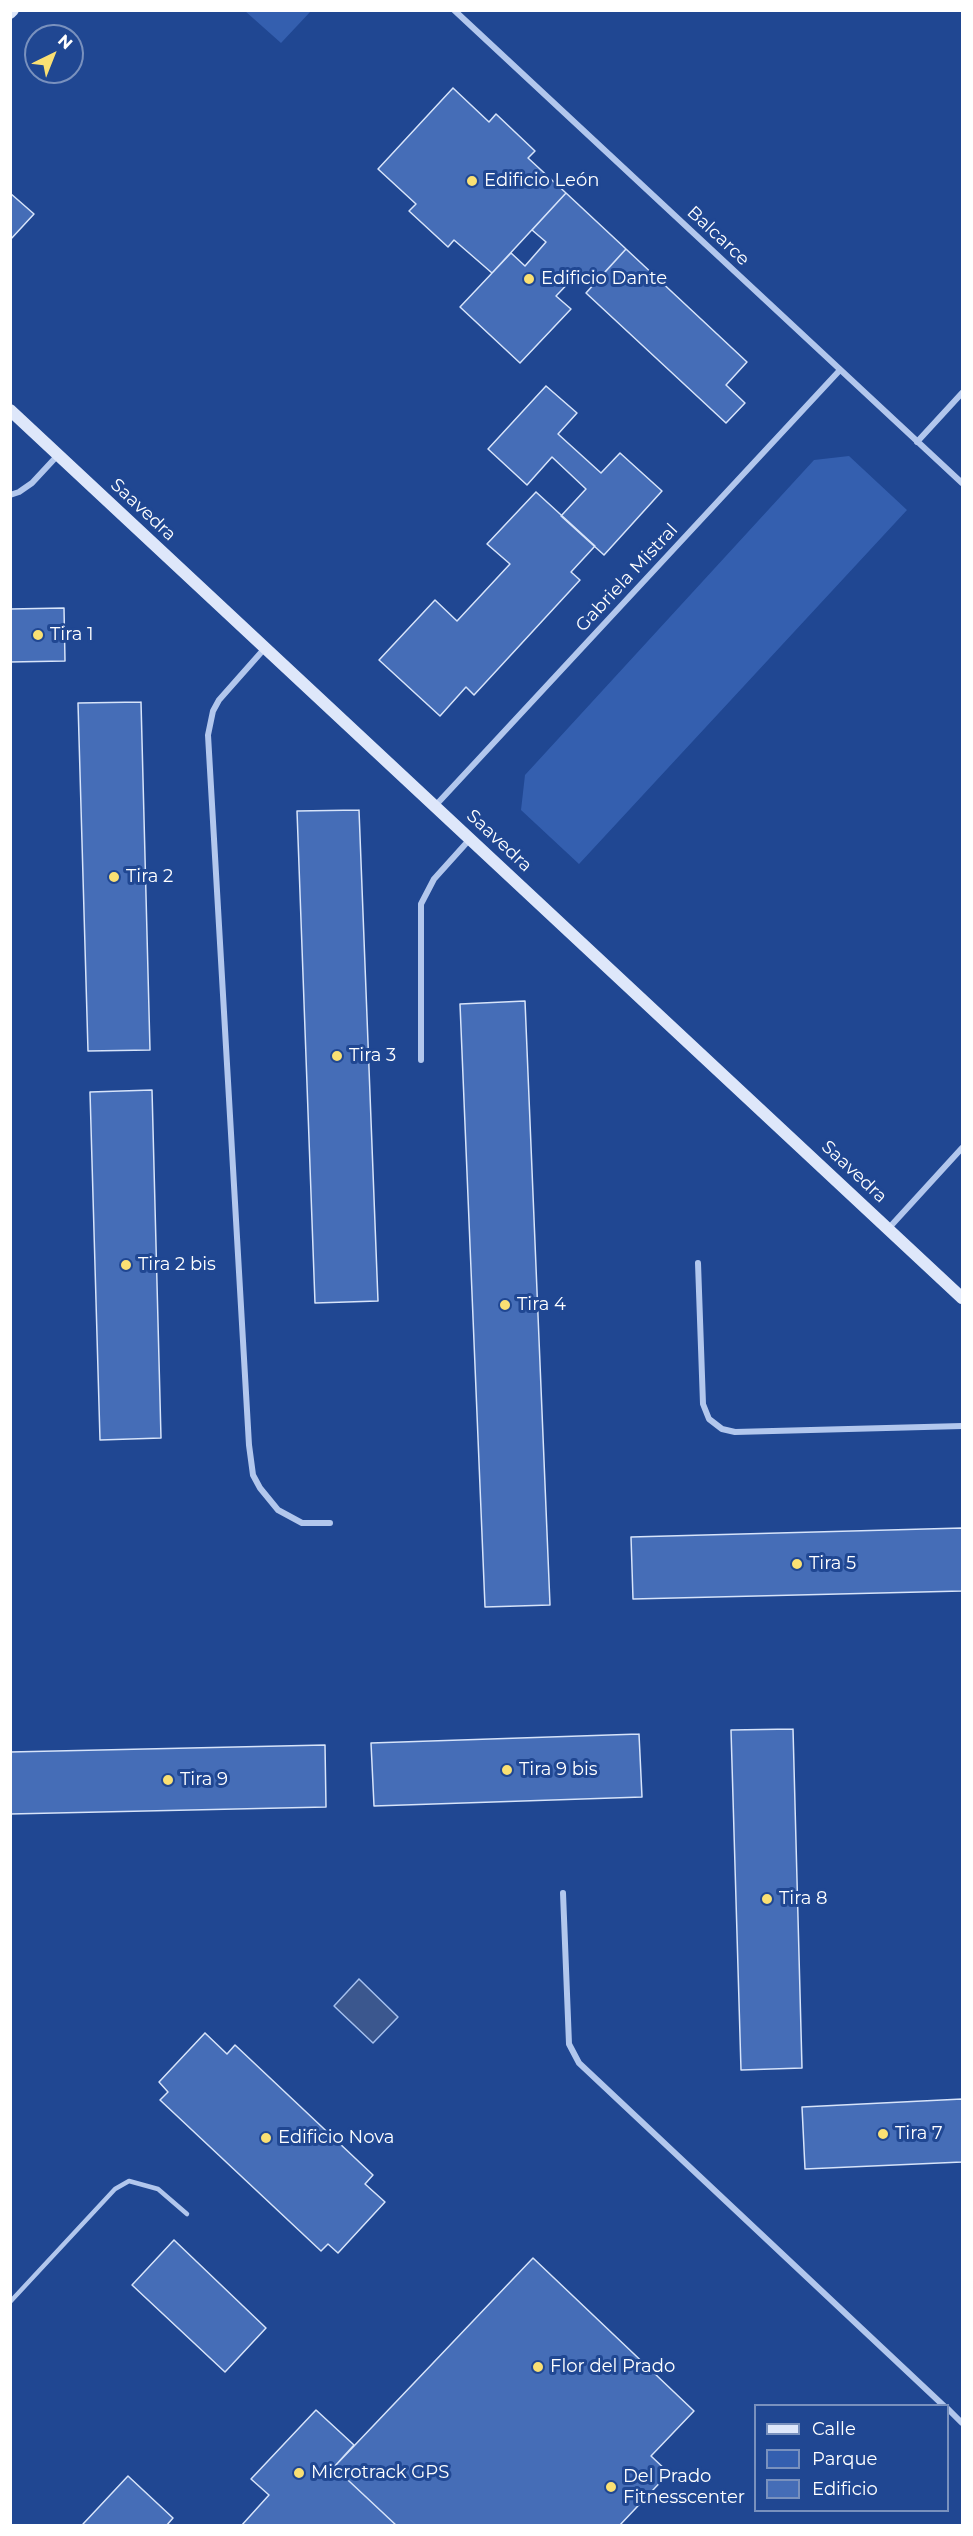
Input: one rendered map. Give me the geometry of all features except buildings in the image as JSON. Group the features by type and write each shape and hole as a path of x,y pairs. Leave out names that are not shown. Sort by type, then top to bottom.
{"street":[{"name":"Balcarce","path":"454,10 963,483"},
{"name":"Gabriela Mistral","path":"435,806 840,370"},
{"path":"917,442 963,393"},
{"name":"Saavedra","path":"10,410 963,1298"},
{"path":"10,495 32,483 58,455"},
{"path":"266,648 219,700 213,711 208,735 249,1445 254,1475 260,1488 278,1510 302,1523 330,1523"},
{"path":"421,1060 421,904 434,879 470,839"},
{"path":"888,1229 963,1148"},
{"path":"698,1263 703,1404 709,1419 722,1429 735,1432 963,1426"},
{"path":"563,1893 569,2043 579,2063 942,2404"},
{"path":"949,2410 963,2423"}],"lane":[{"path":"10,2302 115,2189 129,2181 158,2189 187,2214"}],"green space":[{"path":"245,11 311,11 281,43"},
{"path":"849,456 907,510 579,864 521,810 525,775 814,460"}],"shaded area":[{"path":"359,1979 398,2017 373,2043 334,2006"}],"place":[{"name":"Edificio León","path":"472,181"},
{"name":"Edificio Dante","path":"529,279"},
{"name":"Tira 1","path":"38,635"},
{"name":"Tira 2","path":"114,877"},
{"name":"Tira 3","path":"337,1056"},
{"name":"Tira 2 bis","path":"126,1265"},
{"name":"Tira 4","path":"505,1305"},
{"name":"Tira 5","path":"797,1564"},
{"name":"Tira 9 bis","path":"507,1770"},
{"name":"Tira 9","path":"168,1780"},
{"name":"Tira 8","path":"767,1899"},
{"name":"Tira 7","path":"883,2134"},
{"name":"Edificio Nova","path":"266,2138"},
{"name":"Flor del Prado","path":"538,2367"},
{"name":"Microtrack GPS","path":"299,2473"},
{"name":"Del Prado Fitnesscenter","path":"611,2487"}]}
